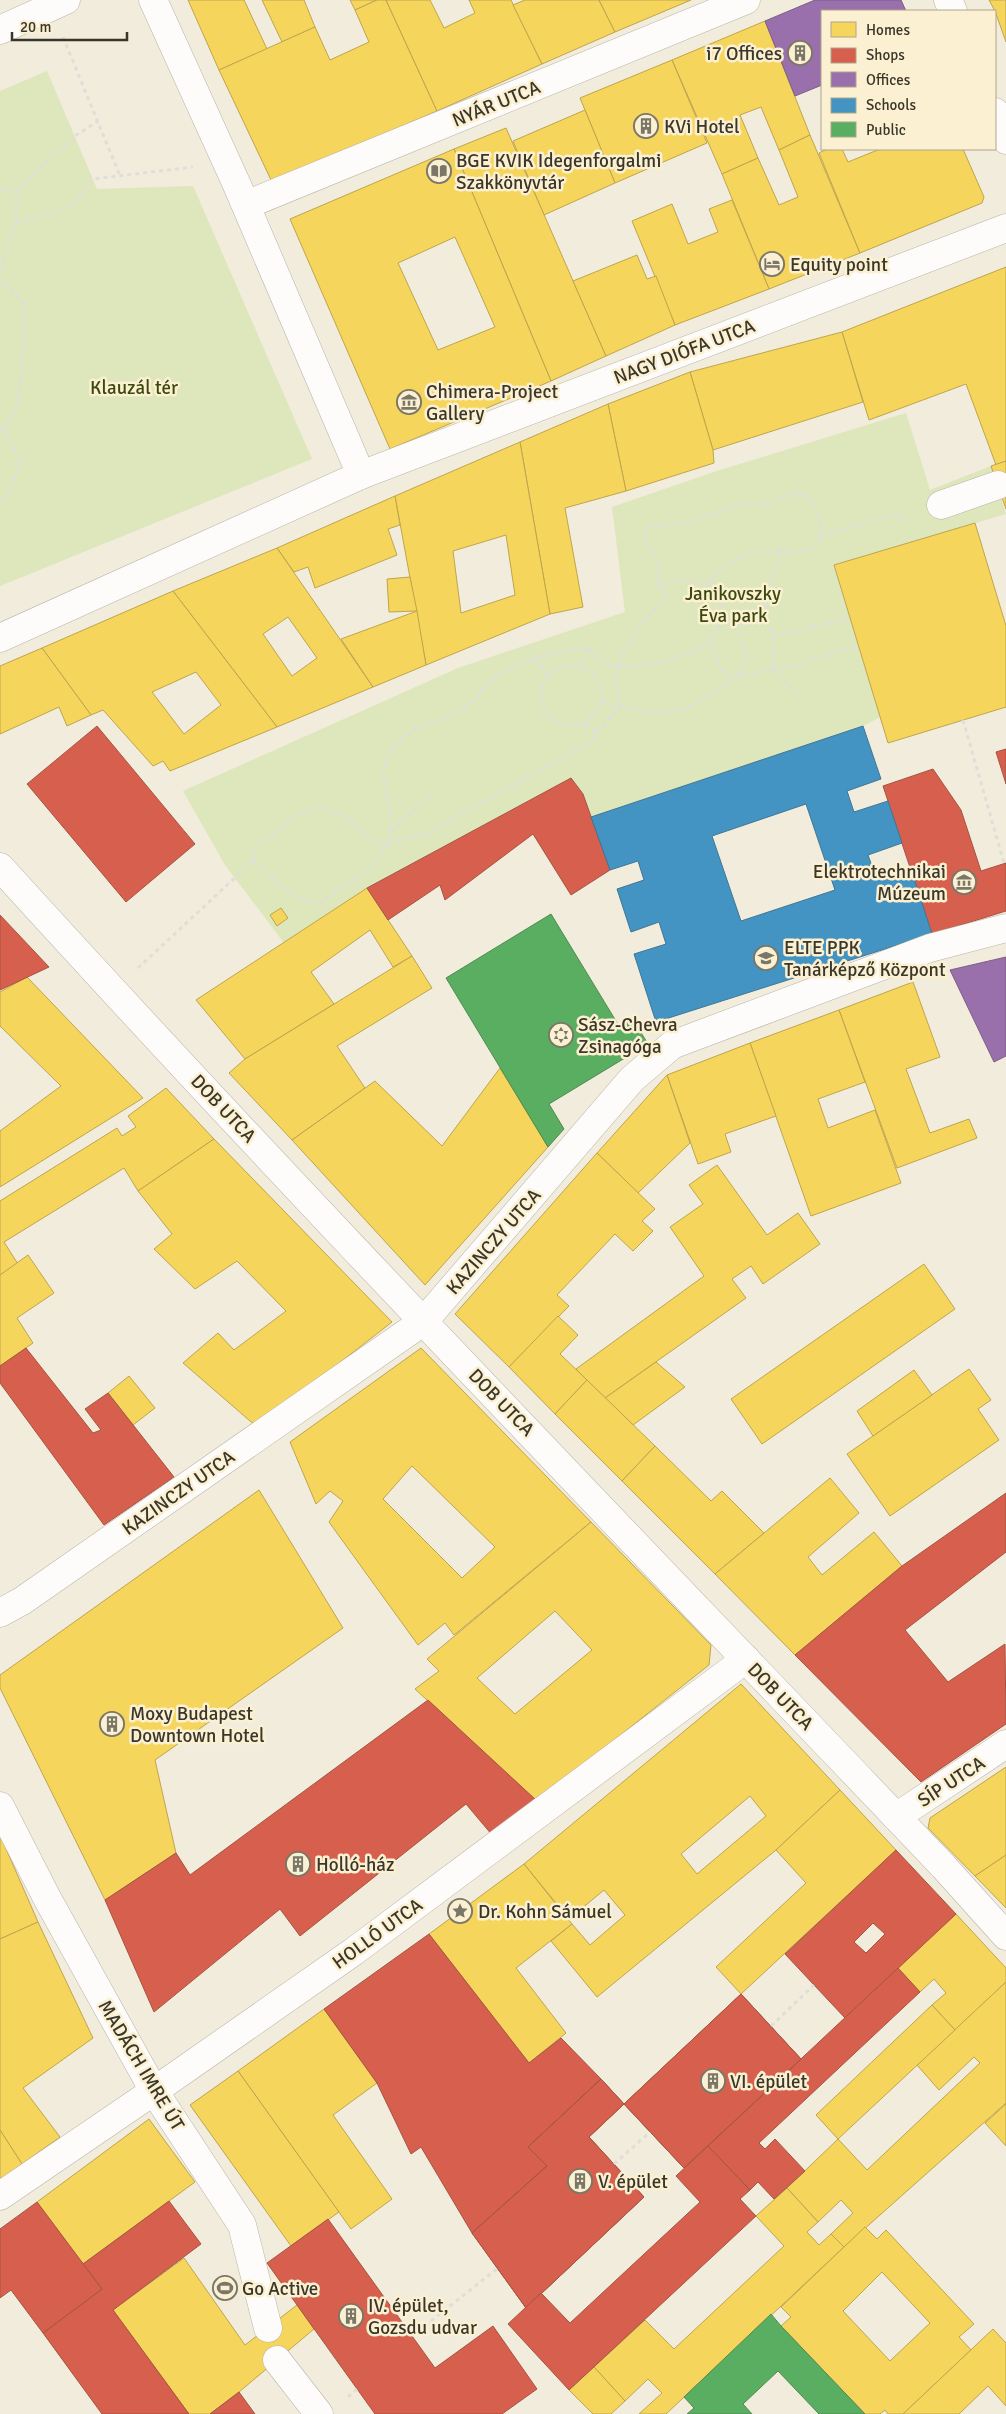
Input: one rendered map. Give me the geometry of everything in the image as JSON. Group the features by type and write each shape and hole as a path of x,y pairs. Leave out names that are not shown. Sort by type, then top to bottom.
{"street":[{"path":"0,30 66,0"},
{"path":"0,638 361,475 246,205 153,0"},
{"name":"NYÁR UTCA","path":"246,205 746,0"},
{"path":"996,115 1006,140"},
{"name":"NAGY DIÓFA UTCA","path":"361,475 1006,228"},
{"path":"941,505 998,485"},
{"name":"DOB UTCA","path":"0,867 96,973 896,1817 1006,1936"},
{"name":"KAZINCZY UTCA","path":"0,1613 22,1601 424,1321 632,1079 672,1045 930,948 1006,928"},
{"name":"HOLLÓ UTCA","path":"0,2196 353,1952 746,1659"},
{"name":"SÍP UTCA","path":"896,1817 1006,1744"},
{"name":"MADÁCH IMRE ÚT","path":"0,1806 47,1898 154,2091 242,2225 268,2328"},
{"path":"276,2360 319,2414"}],"path":[{"path":"71,56 120,176"},
{"path":"0,190 16,188 75,136 98,121"},
{"path":"16,223 66,210 93,179 227,163"},
{"path":"0,269 16,223 16,188"},
{"path":"0,278 2,283 24,302 24,362 17,406 2,430 21,462 6,498 0,502"},
{"path":"658,585 682,580 708,582 726,564 756,552 807,550 818,542 820,537 820,516 809,497 798,492 771,503 742,504 685,523 650,526 644,538 658,561 658,585 667,598 650,612 638,628 617,666 616,679 620,707 585,746 427,833 387,844 368,838 347,818 322,807 305,810 260,841 256,845 253,854 254,860 279,886 305,902 320,903 370,867 387,844 391,832 384,777 390,752 406,733 472,703 488,682 536,659 567,649 587,648 606,664 617,666 645,666 700,647 710,638 726,614"},
{"path":"820,537 891,515"},
{"path":"782,551 770,586 766,606 767,620 773,636 772,669 796,695"},
{"path":"602,702 649,712 683,710 718,691 738,676 746,662 746,648 708,582"},
{"path":"773,636 851,619"},
{"path":"733,626 767,620"},
{"path":"710,638 719,667 734,680"},
{"path":"738,676 792,666 858,645"},
{"path":"582,667 587,648"},
{"path":"536,659 548,675"},
{"path":"584,725 595,716 602,702 602,686 592,672 582,667 562,666 548,675 541,689 542,705 550,719 565,726 584,725 598,732"},
{"path":"963,720 1004,863"},
{"path":"391,832 430,795"},
{"path":"147,960 254,860"},
{"path":"771,2026 814,1985"},
{"path":"614,2164 650,2132"},
{"path":"412,2336 498,2268"}],"green space":[{"name":"Klauzál tér","path":"47,71 97,189 193,186 312,459 0,586 0,91"},
{"name":"Janikovszky Éva park","path":"906,413 930,490 991,466 1006,514 834,566 880,717 863,726 591,817 583,794 571,778 367,888 284,943 225,865 183,791 458,668 625,612 612,507 717,471"}],"building: Homes":[{"path":"188,0 244,0 267,49 219,70"},
{"path":"262,0 304,0 315,27 282,42"},
{"path":"350,0 377,0 355,10"},
{"path":"377,0 386,0 437,111 272,182 219,70 315,27 330,60 369,42 355,10"},
{"path":"386,0 430,0 444,28 475,13 469,0 511,0 542,64 437,111"},
{"path":"525,0 599,0 615,32 542,64 513,5"},
{"path":"599,0 691,0 615,32"},
{"path":"989,0 1006,0 1006,42 996,10"},
{"path":"765,21 810,135 779,150 761,107 740,115 758,158 722,174 672,60"},
{"name":"KVi Hotel","path":"672,60 707,143 615,183 580,98"},
{"path":"585,110 615,183 544,215 513,141"},
{"path":"506,128 606,356 551,381 454,149"},
{"path":"810,135 860,253 769,289 722,174 758,158 779,205 798,197 779,150"},
{"path":"454,149 551,381 390,449 290,219","holes":["455,237 495,327 438,350 398,263"]},
{"path":"825,150 842,150 848,162 878,150 963,150 984,197 982,203 860,253 819,153"},
{"path":"732,200 769,289 675,325 632,221 672,204 688,244 718,232 709,209"},
{"path":"637,255 647,279 656,276 675,325 606,356 573,281"},
{"path":"1006,267 1006,461 996,465 966,384 869,420 842,332"},
{"path":"842,332 863,402 713,450 690,372"},
{"path":"690,372 713,450 714,463 626,491 608,404"},
{"path":"608,404 626,491 565,508 583,607 550,614 520,442"},
{"path":"520,442 550,614 426,665 395,496","holes":["506,535 515,595 461,613 453,551"]},
{"path":"1006,461 1006,509 991,466"},
{"path":"395,496 400,525 388,529 397,555 315,588 308,567 294,572 277,548"},
{"path":"975,523 1006,626 1006,707 888,743 834,565"},
{"path":"277,548 373,687 277,727 173,591","holes":["288,617 317,658 292,676 263,634"]},
{"path":"410,577 417,611 389,612 387,579"},
{"path":"173,591 277,727 170,771 163,761 153,766 103,710 91,715 42,648","holes":["196,672 221,705 184,734 152,692"]},
{"path":"417,611 426,665 373,687 341,639"},
{"path":"42,648 91,715 67,726 59,707 0,734 0,666"},
{"path":"367,888 412,956 393,967 370,930 311,972 334,1004 245,1059 196,1000"},
{"path":"281,908 288,918 277,926 270,915"},
{"path":"412,956 432,988 337,1046 365,1088 292,1140 229,1073 245,1059"},
{"path":"27,977 143,1098 0,1187 0,1131 61,1086 0,1026 0,992"},
{"path":"913,982 940,1057 906,1069 930,1133 969,1119 977,1138 897,1168 839,1010"},
{"path":"839,1010 865,1082 818,1099 828,1128 875,1110 901,1183 811,1216 750,1043"},
{"path":"750,1043 776,1116 725,1134 731,1152 698,1164 667,1075"},
{"path":"500,1068 548,1147 425,1285 292,1140 375,1081 442,1146"},
{"path":"667,1075 690,1143 638,1193 597,1153"},
{"path":"166,1088 214,1139 138,1191 124,1168 4,1242 18,1264 0,1275 0,1201 117,1128 122,1136 136,1127 128,1116"},
{"path":"214,1139 392,1322 257,1427 183,1363 218,1333 234,1350 286,1311 237,1261 195,1289 154,1249 172,1234 138,1191"},
{"path":"597,1153 655,1209 642,1221 653,1231 633,1251 615,1234 557,1295 569,1306 509,1367 455,1314"},
{"path":"717,1165 767,1235 798,1213 820,1244 763,1284 751,1266 732,1279 746,1298 605,1398 576,1369 704,1276 670,1227 703,1204 689,1185"},
{"path":"28,1255 54,1293 17,1318 33,1343 0,1366 0,1275"},
{"path":"924,1264 955,1309 762,1444 731,1399"},
{"path":"558,1316 578,1335 560,1354 587,1380 555,1414 509,1367"},
{"path":"421,1348 591,1522 454,1635 445,1623 418,1645 329,1522 343,1501 330,1491 316,1504 290,1442","holes":["412,1466 495,1547 462,1578 383,1499"]},
{"path":"656,1362 685,1387 633,1425 605,1398"},
{"path":"969,1369 991,1400 978,1409 999,1440 890,1516 847,1454"},
{"path":"914,1370 932,1395 873,1436 857,1411"},
{"path":"129,1376 155,1408 133,1425 108,1393"},
{"path":"587,1380 655,1446 622,1481 555,1414"},
{"path":"655,1446 711,1501 722,1491 764,1533 715,1574 622,1481"},
{"path":"830,1478 859,1513 808,1557 822,1575 874,1532 902,1566 795,1655 715,1574"},
{"name":"Moxy Budapest Downtown Hotel","path":"259,1490 343,1628 155,1760 176,1853 105,1900 0,1688 0,1675"},
{"path":"591,1522 711,1645 709,1665 537,1801 415,1689 439,1671 427,1659","holes":["555,1611 592,1650 515,1714 477,1678"]},
{"path":"741,1684 840,1790 776,1850 597,1997 551,1941 572,1924 590,1945 625,1915 604,1890 569,1919 524,1864","holes":["750,1796 766,1816 697,1874 681,1854"]},
{"path":"1006,1767 1006,1855 975,1876 928,1828 930,1818"},
{"path":"840,1790 896,1850 741,1994 716,1967 806,1883 776,1850"},
{"path":"0,1835 38,1922 0,1939"},
{"path":"1006,1855 1006,1908 975,1876"},
{"path":"524,1864 572,1924 516,1968 566,2033 529,2063 429,1934"},
{"path":"956,1914 1006,1968 1006,1982 955,2030 932,2005 946,1993 934,1979 920,1992 898,1968"},
{"path":"38,1922 93,2038 23,2088 60,2137 22,2164 0,2130 0,1939"},
{"path":"1006,1982 1006,2103 844,2247 831,2234 853,2213 841,2200 818,2222 787,2188 838,2139 867,2170 980,2063 974,2057 939,2090 917,2065"},
{"path":"932,2005 955,2030 838,2139 816,2115"},
{"path":"324,2009 377,2083 333,2115 392,2199 351,2229 238,2071"},
{"path":"238,2071 339,2212 291,2246 190,2105"},
{"path":"1006,2104 1006,2146 985,2123"},
{"path":"149,2119 195,2182 83,2264 37,2202"},
{"path":"0,2130 22,2164 0,2179"},
{"path":"787,2188 818,2222 807,2232 819,2245 831,2234 844,2247 666,2414 639,2414 662,2393 648,2379 625,2401 594,2367 645,2320 674,2349 784,2246 756,2216"},
{"path":"865,2227 877,2239 886,2230 974,2324 959,2337 971,2350 903,2414 888,2414 885,2410 880,2414 865,2414 781,2326 791,2317 781,2307","holes":["882,2272 930,2323 890,2361 843,2311"]},
{"path":"184,2258 245,2345 297,2305 314,2329 210,2414 189,2414 113,2310"},
{"path":"993,2329 1006,2343 1006,2406 988,2386 959,2414 903,2414"},
{"path":"594,2367 625,2401 611,2414 593,2414 569,2390"}],"building: Shops":[{"path":"97,726 195,844 126,902 27,784"},
{"path":"1006,749 1006,784 996,752"},
{"path":"933,769 961,810 981,871 1006,863 1006,911 932,934 883,786"},
{"path":"571,778 583,794 610,870 571,895 533,834 445,900 440,885 388,920 367,888"},
{"path":"0,915 49,967 0,990"},
{"path":"26,1348 93,1433 101,1430 85,1409 108,1393 174,1477 104,1525 0,1383 0,1366"},
{"path":"1006,1493 1006,1552 905,1630 948,1682 1005,1644 1006,1724 921,1782 795,1655 902,1566"},
{"name":"Holló-ház","path":"428,1700 537,1801 493,1836 466,1804 300,1936 280,1909 154,2012 105,1900 176,1853 190,1875"},
{"path":"896,1850 956,1914 845,2018 785,1954","holes":["873,1923 885,1934 866,1953 854,1942"]},
{"path":"429,1934 529,2063 561,2038 601,2079 528,2147 547,2166 472,2233 421,2147 411,2154 377,2083 324,2009"},
{"path":"898,1968 920,1992 759,2143 765,2149 775,2139 805,2171 774,2199 758,2182 750,2190 708,2146"},
{"name":"VI. épület","path":"741,1994 801,2059 684,2168 624,2104","holes":["716,2064 728,2079 710,2093 698,2078"]},
{"name":"VI. épület","path":"741,1994 801,2059 684,2168 624,2104"},
{"name":"V. épület","path":"601,2079 624,2104 589,2137 644,2197 526,2308 472,2233 547,2166 528,2147","holes":["555,2208 566,2220 549,2237 537,2225"]},
{"name":"V. épület","path":"601,2079 624,2104 589,2137 644,2197 526,2308 472,2233 547,2166 528,2147"},
{"path":"708,2146 750,2190 740,2199 756,2216 569,2390 508,2324 541,2293 570,2323 700,2202 676,2176"},
{"path":"169,2201 201,2244 113,2310 189,2414 102,2414 43,2333 102,2289 83,2264"},
{"path":"37,2202 102,2289 43,2333 11,2290 0,2298 0,2229"},
{"name":"IV. épület, Gozsdu udvar","path":"328,2219 435,2368 493,2326 537,2389 502,2414 375,2414 267,2263"},
{"path":"239,2392 255,2414 210,2414"}],"building: Offices":[{"name":"i7 Offices","path":"815,0 901,0 906,10 821,10 821,85 795,96 765,21"},
{"path":"1006,957 1006,1056 994,1062 950,970"}],"building: Schools":[{"path":"863,726 881,779 847,791 854,812 888,801 902,843 868,855 876,877 910,866 932,934 656,1022 634,954 666,944 659,922 631,932 617,889 644,880 638,861 610,870 591,817","holes":["806,804 835,890 741,921 712,836"]}],"building: Public":[{"name":"Sász-Chevra Zsinagóga","path":"551,914 619,1026 632,1018 648,1044 549,1104 564,1129 548,1147 446,978"},
{"path":"771,2314 865,2414 819,2414 778,2371 743,2404 752,2414 687,2414 694,2408 684,2397"}],"place":[{"name":"i7 Offices","path":"800,53"},
{"name":"KVi Hotel","path":"646,126"},
{"name":"BGE KVIK Idegenforgalmi Szakkönyvtár","path":"439,171"},
{"name":"Equity point","path":"772,264"},
{"name":"Chimera-Project Gallery","path":"409,402"},
{"name":"Elektrotechnikai Múzeum","path":"964,882"},
{"name":"ELTE PPK Tanárképző Központ","path":"766,958"},
{"name":"Sász-Chevra Zsinagóga","path":"561,1035"},
{"name":"Moxy Budapest Downtown Hotel","path":"112,1724"},
{"name":"Holló-ház","path":"298,1864"},
{"name":"Dr. Kohn Sámuel","path":"460,1911"},
{"name":"VI. épület","path":"713,2081"},
{"name":"V. épület","path":"580,2181"},
{"name":"Go Active","path":"225,2288"},
{"name":"IV. épület, Gozsdu udvar","path":"351,2316"}]}
